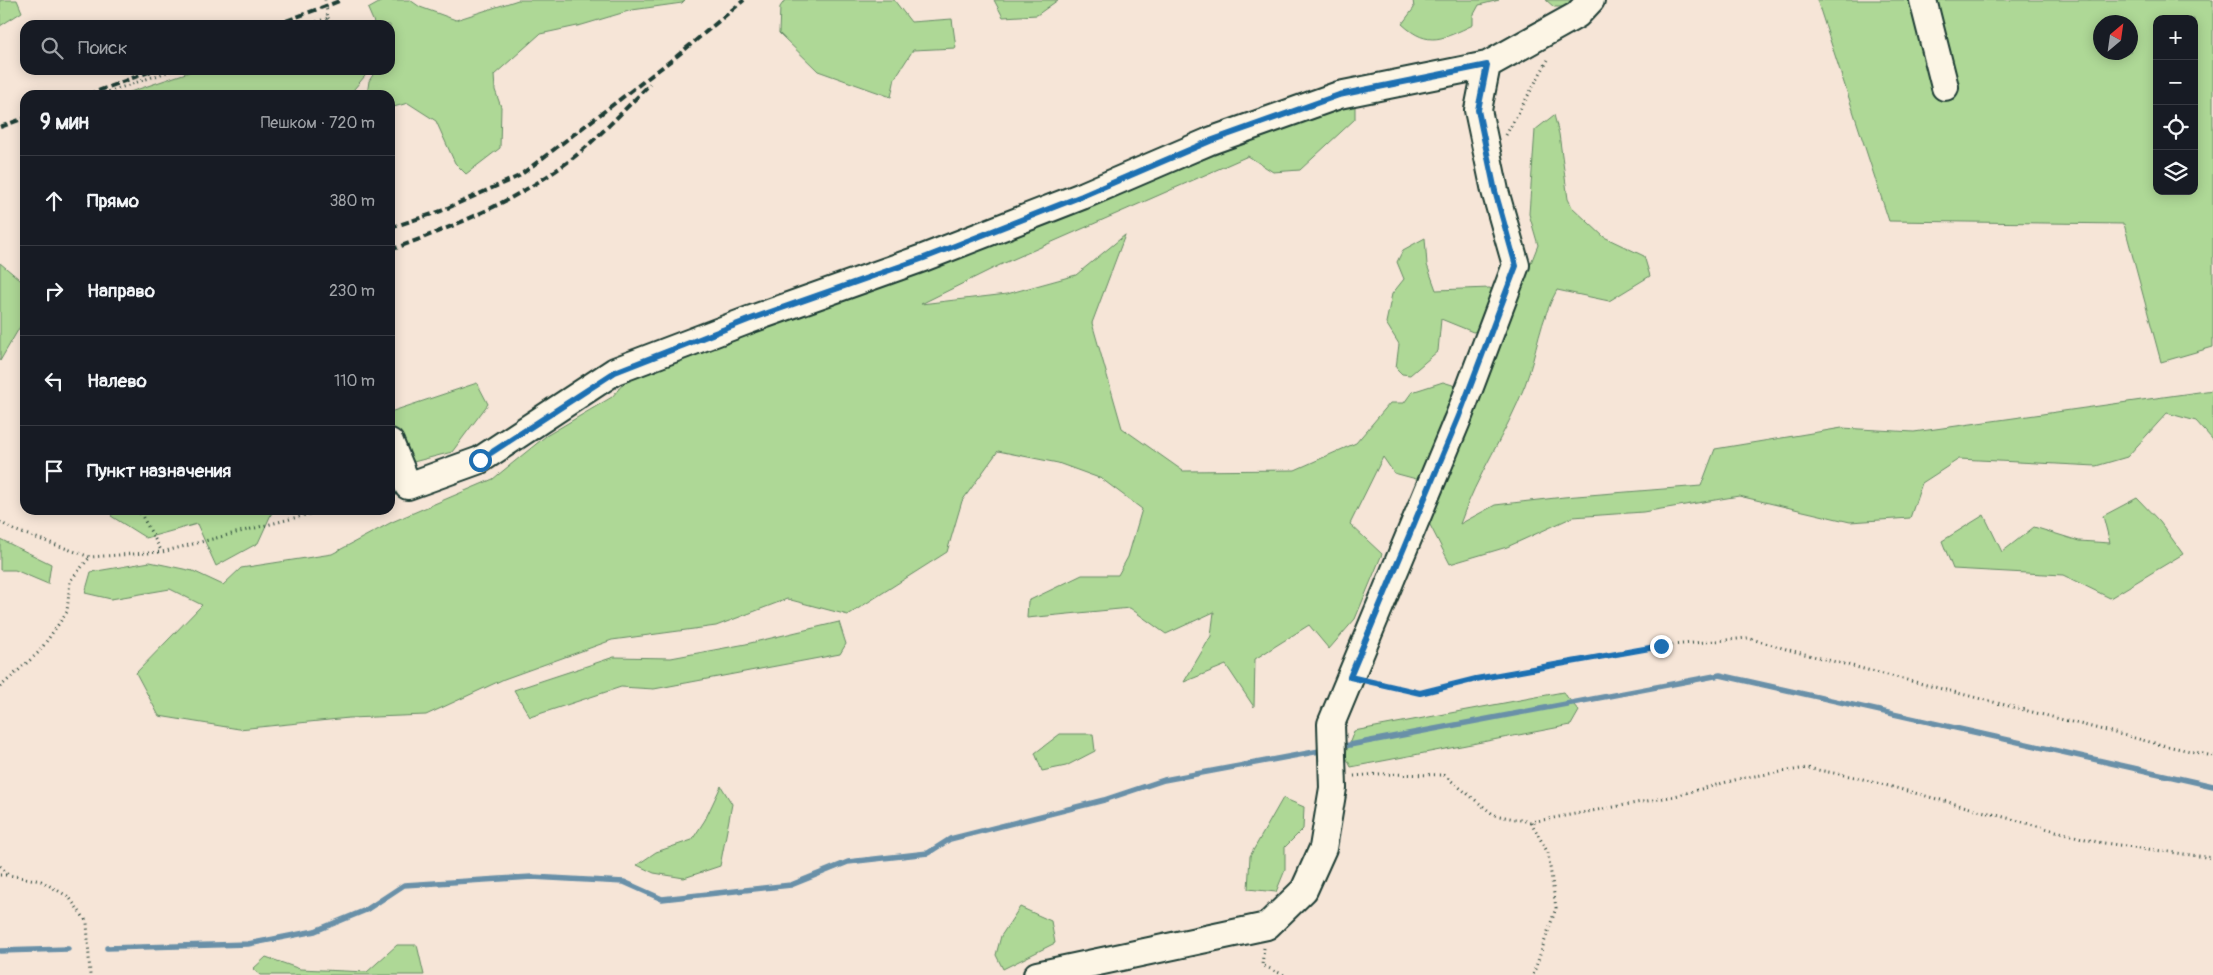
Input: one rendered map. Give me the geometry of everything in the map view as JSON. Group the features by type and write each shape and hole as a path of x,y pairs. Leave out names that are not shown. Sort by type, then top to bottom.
{"street":[{"path":"395,454 408,486 480,460 582,392 624,368 748,320 924,258 1082,196 1210,141 1321,101 1358,90 1487,65 1578,15 1591,0"},
{"path":"1923,0 1945,87"},
{"path":"1037,975 1266,926 1304,890 1319,856 1324,839 1332,788 1331,724 1459,416 1516,266 1495,191 1478,110 1487,65"}],"path":[{"path":"322,20 328,18 325,0"},
{"path":"1504,139 1550,54"},
{"path":"114,90 158,75"},
{"path":"142,515 162,552"},
{"path":"0,522 14,530 90,557 162,552 306,515"},
{"path":"0,686 39,652 66,612 70,581 90,557"},
{"path":"1350,677 1420,693 1476,679 1661,646 1748,638 2158,744 2213,756"},
{"path":"1332,772 1444,775 1494,815 1532,822 1675,796 1742,778 1807,768 1855,777 2097,842 2213,858"},
{"path":"1532,822 1548,853 1556,908 1533,975"},
{"path":"0,866 9,875"},
{"path":"0,875 41,881 69,897 87,922 90,975"},
{"path":"1262,965 1284,975"}],"green space":[{"path":"0,0 17,0 22,12 0,26"},
{"path":"384,0 410,0 420,7 456,20 518,0 685,0 682,3 632,10 582,25 540,34 494,75 495,90 501,107 500,148 466,174 455,163 436,121 408,103 395,107 395,90 368,90 369,81 373,75 395,75 395,20 373,20 368,9"},
{"path":"785,0 894,0 911,22 952,19 956,48 913,50 895,78 891,97 818,71 779,33 780,7"},
{"path":"994,0 1058,0 1037,15 1003,17"},
{"path":"1413,0 1499,0 1479,5 1473,16 1473,25 1445,37 1429,39 1420,37 1402,24 1414,8"},
{"path":"1546,0 1575,0 1576,3 1565,7 1554,7"},
{"path":"1817,0 2213,0 2213,347 2161,362 2124,224 1889,221"},
{"path":"180,75 366,75 353,90 136,90"},
{"path":"1355,104 1355,119 1300,170 1273,172 1248,156 1000,265 921,304 1007,294 1076,275 1125,235 1092,323 1122,428 1183,471 1295,470 1356,443 1390,403 1404,403 1412,392 1443,382 1459,387 1442,418 1424,479 1420,480 1394,473 1383,457 1350,524 1382,554 1355,619 1329,649 1309,625 1255,659 1254,707 1226,665 1184,682 1211,636 1214,612 1166,634 1130,608 1027,618 1028,601 1082,575 1118,575 1128,557 1142,509 1102,479 1058,463 998,451 962,501 947,552 848,615 787,599 716,626 612,640 504,679 426,715 349,718 239,729 159,716 136,673 202,605 170,589 111,599 85,593 91,572 150,562 193,571 223,585 241,568 332,554 392,522 493,479 546,436 612,397 628,378 933,269 1252,140 1332,109"},
{"path":"1554,115 1559,134 1568,199 1572,207 1604,237 1644,256 1650,276 1609,301 1557,290 1543,324 1518,403 1474,489 1460,524 1495,505 1564,497 1701,486 1715,449 1842,428 1914,432 2213,390 2213,440 2196,421 2167,413 2127,457 2096,466 1959,459 1922,483 1910,518 1850,522 1739,496 1643,512 1573,517 1507,547 1450,564 1429,523 1538,245 1529,214 1535,130"},
{"path":"1425,238 1427,265 1436,290 1490,288 1494,293 1487,329 1473,332 1441,319 1438,351 1410,375 1402,374 1396,368 1399,344 1386,323 1392,294 1404,279 1397,262 1403,250"},
{"path":"0,263 20,280 20,327 0,361"},
{"path":"477,383 488,404 452,452 395,467 395,410"},
{"path":"2137,498 2160,522 2183,554 2110,598 2063,575 1953,569 1942,541 1984,515 2002,552 2034,527 2079,541 2110,543 2103,516"},
{"path":"271,515 258,543 216,566 197,524 146,538 111,516"},
{"path":"0,539 51,564 48,584 15,570 0,570"},
{"path":"839,622 846,644 840,654 654,689 621,687 530,717 514,690 614,657 671,658 746,644"},
{"path":"1563,692 1579,711 1571,725 1351,767 1345,755 1354,731"},
{"path":"1060,734 1093,734 1095,751 1066,766 1042,771 1035,753"},
{"path":"721,786 732,804 720,866 684,878 654,873 637,865 656,852 692,840 705,820"},
{"path":"1283,798 1304,807 1303,829 1285,847 1285,870 1276,892 1248,889 1250,856"},
{"path":"1020,907 1051,921 1055,943 1003,969 996,955 1001,936"},
{"path":"397,945 417,945 424,975 260,975 253,969 266,957 300,969 367,972"}],"waterway":[{"path":"1339,747 1720,675 2213,786"},
{"path":"107,948 248,944 315,931 366,910 404,885 532,877 624,882 662,899 791,885 848,862 928,853 950,839 1104,800 1164,780 1325,750"},
{"path":"0,951 68,949"}],"railway":[{"path":"288,20 342,0"},
{"path":"395,226 441,211 519,176 677,56 744,0"},
{"path":"100,90 141,75"},
{"path":"395,248 435,233 500,204 541,180 584,149 650,84"},
{"path":"0,127 20,120"}],"route":[{"path":"480,460 615,372 748,320 924,258 1082,196 1210,141 1339,95 1487,65 1478,110 1495,191 1516,266 1459,416 1350,677 1420,693 1476,679 1661,646"}]}
